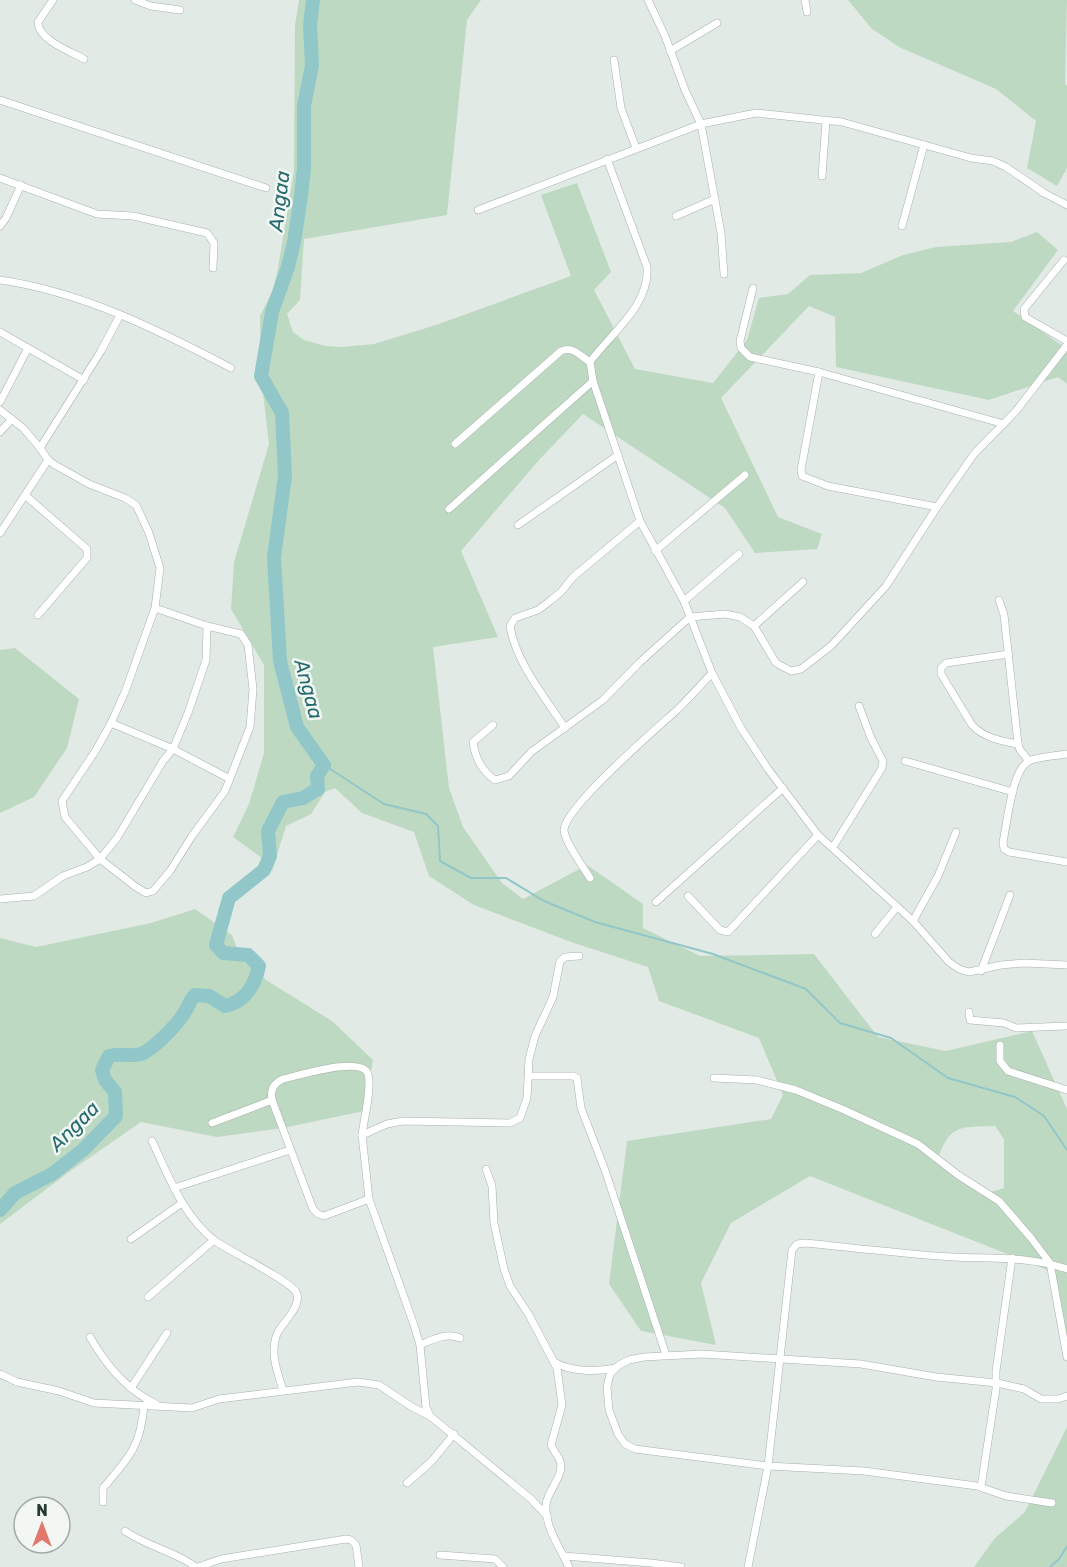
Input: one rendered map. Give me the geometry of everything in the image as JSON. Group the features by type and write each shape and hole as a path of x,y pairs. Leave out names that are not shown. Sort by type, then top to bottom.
{"street":[{"path":"52,0 38,22 39,30 45,37 84,59"},
{"path":"135,0 151,6 180,10"},
{"path":"648,0 685,90 702,124 721,233 724,274"},
{"path":"805,0 807,12"},
{"path":"670,51 717,23"},
{"path":"614,60 621,108 636,148"},
{"path":"0,100 266,188"},
{"path":"478,210 702,124 756,113 842,122 971,158 993,161 1067,205"},
{"path":"822,176 826,120"},
{"path":"902,226 924,145"},
{"path":"590,362 638,304 647,274 647,267 607,159"},
{"path":"0,178 97,214 133,216 207,233 214,243 213,268"},
{"path":"0,226 21,185"},
{"path":"676,216 715,199"},
{"path":"493,725 472,742 475,756 489,776 495,780 509,776 531,752 603,700 639,663 690,617 725,614 740,617 754,626 776,663 791,671 801,669 831,646 886,586 974,454 1016,411 1067,343 1025,317 1023,313 1064,260"},
{"path":"0,280 65,293 165,334 231,368"},
{"path":"753,288 740,341 741,348 750,357 819,372 1004,424"},
{"path":"40,448 84,380 120,315"},
{"path":"0,332 84,380"},
{"path":"0,402 28,348"},
{"path":"455,444 561,351 568,348 574,349 590,362 593,381 640,521 684,601 712,674 741,728 818,834 913,921 949,963 959,969 969,972 981,971 1001,965 1024,963 1067,965"},
{"path":"819,372 801,470 802,476 828,486 937,507"},
{"path":"449,509 593,381"},
{"path":"0,410 40,448 48,460 72,476 125,498 140,510 154,548 160,568 155,608 111,723 62,801 65,817 100,859 147,893 153,891 170,871 225,791 228,778 250,727 254,689 248,645 241,634 207,626 155,608"},
{"path":"0,432 12,419"},
{"path":"518,525 618,455"},
{"path":"0,533 48,460"},
{"path":"655,551 745,474"},
{"path":"26,496 87,549 88,554 38,615"},
{"path":"565,728 525,664 512,636 510,626 515,618 538,610 550,601 573,577 640,521"},
{"path":"684,601 739,554"},
{"path":"754,626 804,582"},
{"path":"999,600 1004,615 1018,744 1029,761"},
{"path":"0,899 34,896 63,876 87,867 100,859 117,838 163,761 173,749 206,660 207,626"},
{"path":"1009,654 946,663 941,668 941,674 978,731 1001,741 1018,744"},
{"path":"590,878 565,836 564,827 576,809 610,771 677,710 712,674"},
{"path":"833,847 882,768 883,761 858,706"},
{"path":"111,723 173,749 228,778"},
{"path":"1067,754 1029,761 1022,766 1013,792 1003,842 1004,849 1022,855 1067,862"},
{"path":"904,761 1013,792"},
{"path":"656,902 783,788"},
{"path":"913,921 938,876 956,832"},
{"path":"688,896 720,930 728,932 818,834"},
{"path":"981,971 1010,895"},
{"path":"875,934 897,907"},
{"path":"362,1135 387,1124 403,1121 510,1123 520,1118 527,1098 530,1076 529,1059 535,1036 554,997 560,961 565,957 579,956"},
{"path":"969,1012 970,1020 975,1022 1004,1023 1016,1028 1067,1026"},
{"path":"1000,1044 1000,1061 1008,1071 1067,1090"},
{"path":"369,1199 324,1216 318,1214 310,1205 272,1100 273,1087 277,1082 341,1066 356,1065 364,1068 368,1073 362,1135 369,1199 407,1302 420,1345 426,1407 430,1416"},
{"path":"530,1076 573,1076 577,1078 581,1108 605,1170 666,1355"},
{"path":"714,1078 757,1080 796,1090 918,1144 958,1175 999,1201 1050,1263 1054,1296 1067,1357"},
{"path":"212,1123 272,1100"},
{"path":"152,1141 185,1210 214,1240 294,1289 297,1294 297,1304 275,1339 275,1361 283,1390"},
{"path":"174,1188 290,1150"},
{"path":"486,1169 492,1186 494,1223 510,1286 557,1368 562,1405 551,1445 559,1459 561,1470 546,1505 552,1532 569,1567"},
{"path":"132,1239 182,1203"},
{"path":"148,1298 214,1240"},
{"path":"748,1567 768,1466 792,1250 797,1244 954,1257 1011,1258 1050,1263 1067,1269"},
{"path":"981,1487 1011,1258"},
{"path":"131,1388 167,1333"},
{"path":"420,1345 444,1336 454,1335 460,1338"},
{"path":"90,1337 103,1358 131,1388 144,1398 159,1405"},
{"path":"1052,1503 1006,1496 981,1487 864,1471 768,1466 635,1449 625,1444 618,1434 609,1410 607,1387 610,1374 629,1360 666,1355 702,1354 861,1364 936,1377 996,1383 1024,1389 1041,1400 1058,1400 1067,1396"},
{"path":"554,1362 563,1367 578,1369 616,1368"},
{"path":"0,1374 17,1382 59,1391 94,1402 192,1408 219,1398 283,1390 358,1382 379,1385 430,1416 454,1434 531,1499 547,1516"},
{"path":"103,1502 103,1488 128,1460 137,1444 144,1405"},
{"path":"407,1483 435,1457 454,1434"},
{"path":"125,1531 138,1540 197,1567 221,1559 346,1539 356,1545 359,1567"},
{"path":"440,1555 495,1559 503,1567"},
{"path":"564,1556 681,1567"}],"green space":[{"path":"299,0 481,0 467,20 447,215 304,239 300,300 287,314 293,332 304,340 325,346 340,347 374,344 436,325 571,276 541,195 577,183 611,272 594,290 635,369 713,383 747,340 759,298 788,294 810,275 861,273 903,255 936,247 1011,242 1037,232 1058,250 1013,311 1067,349 1067,384 1058,377 989,400 836,367 835,317 809,306 721,398 778,517 822,534 817,549 755,553 725,508 583,414 539,460 461,551 498,637 433,647 449,788 463,827 502,883 523,899 587,865 643,904 643,928 700,956 814,954 878,1037 946,1051 1032,1031 1067,1109 1067,1364 1050,1271 810,1176 731,1223 701,1283 716,1345 641,1331 609,1284 627,1141 771,1119 783,1095 759,1038 659,1001 648,967 571,942 474,905 429,876 414,832 362,813 335,788 325,792 311,814 286,826 272,871 266,861 233,837 249,804 264,753 264,665 231,609 234,562 269,444 261,376 260,316 273,290 294,171 295,25","holes":["995,1126 1004,1139 1004,1188 981,1195 937,1162 946,1140 957,1130"]},
{"path":"848,0 1067,0 1065,84 1067,86 1067,168 1057,186 1027,168 1036,121 996,89 899,47 872,29"},
{"path":"15,648 79,699 67,748 34,797 0,813 0,650"},
{"path":"195,909 232,935 237,949 266,980 332,1021 373,1060 364,1111 283,1128 217,1137 141,1122 0,1224 0,938 36,947 151,923"},
{"path":"1067,1427 1067,1567 974,1567 995,1538 1025,1512"}],"waterway":[{"name":"Angaa","path":"0,1210 15,1193 52,1174 83,1150 116,1116 115,1092 105,1080 102,1070 109,1056 137,1055 152,1048 180,1019 195,995 209,996 225,1006 238,1001 248,992 259,966 248,955 223,953 216,945 229,898 264,870 270,856 268,831 283,802 303,798 318,789 317,776 324,765 297,727 280,661 274,557 285,476 282,413 261,376 272,312 288,267 301,196 304,168 304,106 312,65 310,25 313,0"},
{"path":"324,765 384,804 426,814 438,826 440,861 471,878 506,878 544,901 595,922 713,954 806,989 840,1023 891,1038 948,1078 1015,1097 1044,1116 1067,1150"},
{"path":"1050,1567 1059,1559 1067,1546"}]}
